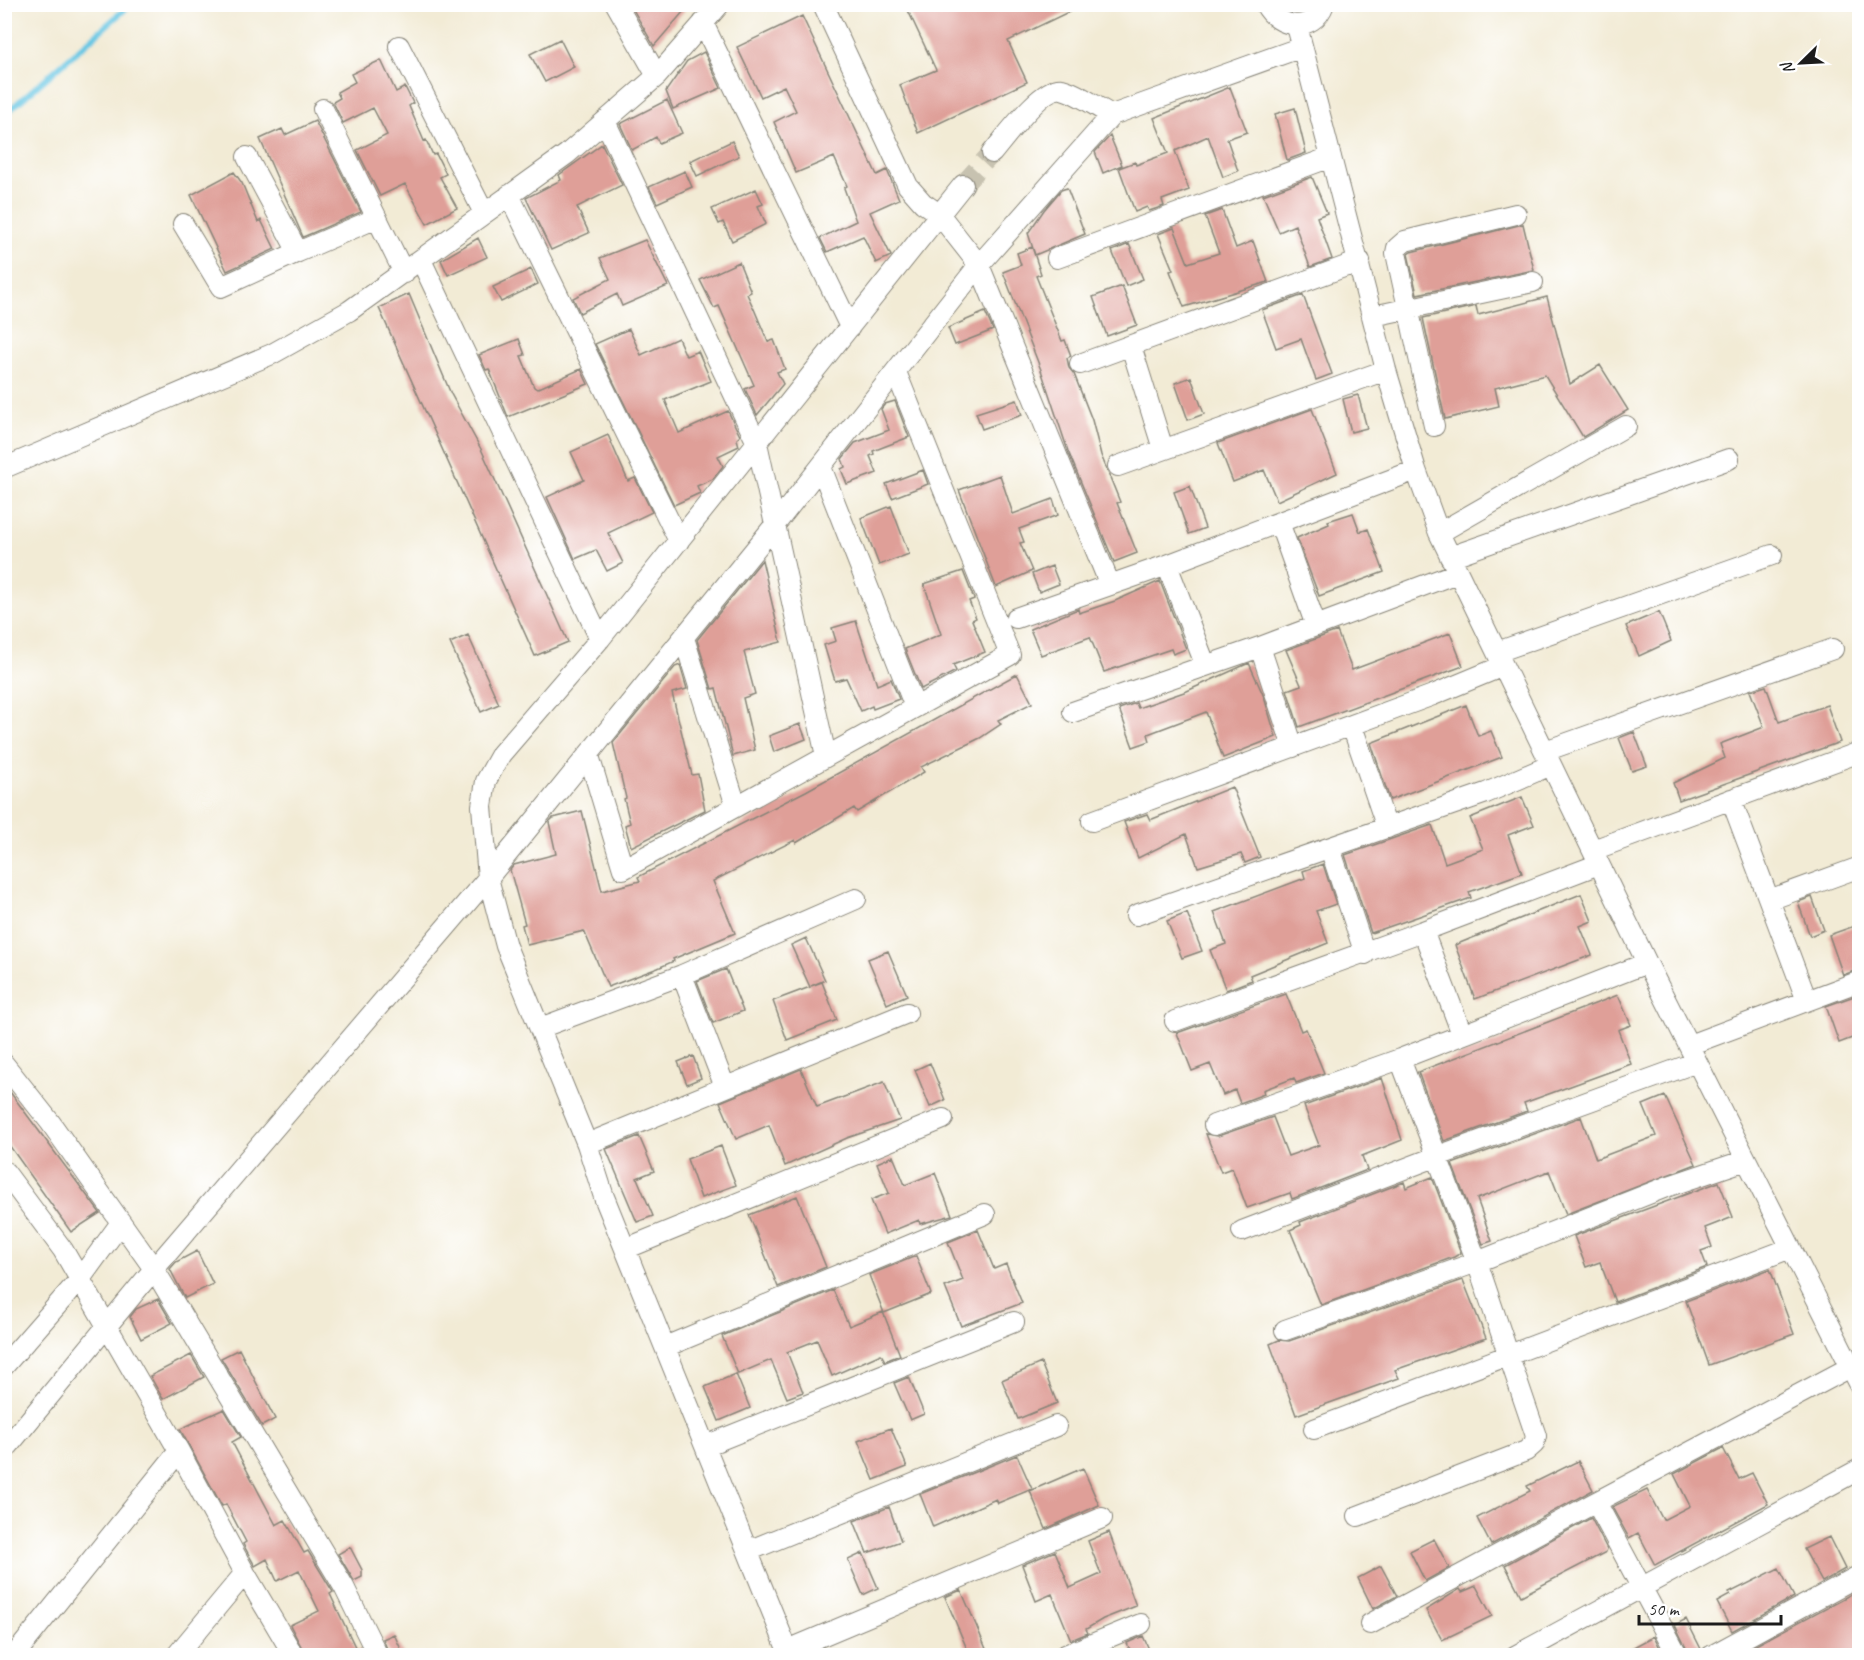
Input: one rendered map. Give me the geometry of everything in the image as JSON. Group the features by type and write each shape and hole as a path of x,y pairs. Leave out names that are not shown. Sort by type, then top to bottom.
{"street":[{"path":"616,4 657,76"},
{"path":"4,468 272,354 349,310 404,273 567,154 657,76 720,4"},
{"path":"823,4 908,186 922,203 939,213 979,265 1110,585"},
{"path":"1265,4 1277,20 1297,26 1316,17 1324,4"},
{"path":"703,24 850,327"},
{"path":"1297,26 1360,261 1386,370 1416,470 1439,533 1647,963 1791,1248 1855,1364 1860,1385"},
{"path":"399,46 484,213"},
{"path":"4,1450 154,1269 488,878 589,756 821,467 979,265 1112,116 1302,46"},
{"path":"992,153 1040,98 1050,90 1061,89 1112,116"},
{"path":"323,109 404,273"},
{"path":"605,121 757,443 826,756"},
{"path":"247,157 298,252"},
{"path":"1057,258 1331,157"},
{"path":"963,185 600,639 501,754 486,781 482,806 488,878 506,946 587,1144 604,1197 625,1250 789,1653 1102,1518"},
{"path":"509,195 679,541"},
{"path":"1434,426 1396,253 1405,241 1516,214"},
{"path":"183,224 221,287 377,218"},
{"path":"421,260 600,639"},
{"path":"1080,364 1360,261"},
{"path":"1373,316 1533,282"},
{"path":"1131,346 1163,449"},
{"path":"1118,466 1386,370"},
{"path":"589,756 623,869 1010,655 896,372"},
{"path":"1439,533 1626,426"},
{"path":"1073,712 1316,626 1453,565 1730,459"},
{"path":"821,467 915,707"},
{"path":"1016,618 1167,565 1416,470"},
{"path":"1280,522 1316,626"},
{"path":"1092,821 1352,726 1500,659 1772,555"},
{"path":"1167,565 1205,664"},
{"path":"684,638 736,806"},
{"path":"1260,647 1293,747"},
{"path":"1136,915 1486,793 1548,758 1833,649"},
{"path":"1352,726 1387,828"},
{"path":"1175,1022 1423,932 1731,800 1860,752"},
{"path":"1731,800 1807,1001"},
{"path":"1330,848 1365,954"},
{"path":"1769,900 1860,867"},
{"path":"540,1028 682,975 856,899"},
{"path":"1423,932 1462,1034"},
{"path":"1214,1125 1400,1059 1647,963"},
{"path":"682,975 725,1087"},
{"path":"1242,1231 1693,1054 1807,1001 1860,981"},
{"path":"587,1144 907,1013"},
{"path":"1358,1516 1526,1450 1534,1444 1536,1436 1477,1262 1400,1059"},
{"path":"4,1064 50,1122 154,1269 344,1587 378,1656"},
{"path":"625,1250 943,1119"},
{"path":"1285,1330 1477,1262 1666,1187 1746,1160"},
{"path":"5,1171 63,1250 179,1451 244,1573 294,1656"},
{"path":"665,1347 984,1214"},
{"path":"4,1366 80,1279 120,1224"},
{"path":"1314,1429 1509,1353 1791,1248"},
{"path":"705,1446 1014,1322"},
{"path":"1370,1624 1855,1364"},
{"path":"748,1551 1056,1426"},
{"path":"14,1656 179,1451"},
{"path":"1515,1656 1860,1469"},
{"path":"1596,1502 1678,1656"},
{"path":"176,1656 244,1573"},
{"path":"1711,1656 1860,1575"},
{"path":"1063,1656 1141,1624"}],"building":[{"path":"630,4 690,4 654,46"},
{"path":"905,4 1085,4 1008,41 1027,82 918,133 900,85 936,70"},
{"path":"802,16 877,175 887,170 899,199 870,212 891,256 876,263 863,236 827,252 820,238 856,221 844,188 847,186 834,157 796,173 774,122 796,111 784,86 761,97 737,47"},
{"path":"560,39 574,67 545,82 530,54"},
{"path":"704,52 721,88 673,109 666,91 687,61"},
{"path":"381,60 396,92 405,87 413,103 409,106 424,141 426,140 433,155 436,154 446,174 440,177 457,208 427,224 405,184 380,196 357,150 387,135 373,108 343,123 333,102 340,98 337,92 355,82 351,74"},
{"path":"1230,87 1247,132 1227,139 1238,171 1223,177 1208,136 1175,151 1189,190 1162,200 1164,206 1149,211 1147,207 1135,212 1119,168 1135,162 1136,165 1168,153 1154,118"},
{"path":"667,100 682,133 659,143 656,137 632,150 620,124"},
{"path":"1295,108 1306,153 1287,160 1275,114"},
{"path":"315,121 361,212 303,237 260,139 282,129 285,135"},
{"path":"1110,136 1122,165 1103,173 1095,152"},
{"path":"732,141 739,156 697,176 690,161"},
{"path":"602,144 622,185 577,207 589,233 551,250 526,198 561,180 559,175"},
{"path":"685,171 692,187 657,203 649,187"},
{"path":"234,172 242,183 258,222 261,220 275,249 227,271 191,195"},
{"path":"1312,177 1327,213 1317,217 1332,259 1310,267 1295,225 1279,232 1263,195"},
{"path":"1067,188 1085,234 1035,255 1028,233 1061,190"},
{"path":"756,189 763,204 758,206 766,224 732,241 723,222 719,224 712,209"},
{"path":"1222,210 1236,248 1253,241 1268,282 1184,307 1170,271 1173,270 1158,234 1174,228 1188,263 1219,253 1205,216"},
{"path":"1523,224 1534,270 1417,294 1408,254 1411,252"},
{"path":"478,238 487,257 448,275 441,260"},
{"path":"645,240 668,286 622,306 617,294 580,313 573,298 610,279 600,258"},
{"path":"1129,244 1143,279 1126,286 1112,251"},
{"path":"1032,247 1041,274 1036,276 1062,341 1065,340 1071,356 1067,358 1069,368 1074,374 1092,420 1101,455 1120,502 1117,503 1137,553 1114,562 1068,451 1041,370 1003,272 1021,265 1017,253"},
{"path":"739,262 751,292 747,294 768,342 774,340 785,369 777,372 783,384 757,415 745,389 754,385 719,306 714,308 700,280"},
{"path":"531,269 538,284 501,302 493,287"},
{"path":"1122,286 1137,325 1107,336 1093,297"},
{"path":"409,294 451,394 482,451 568,642 535,656 379,308"},
{"path":"1303,295 1332,374 1316,380 1301,339 1276,348 1262,310"},
{"path":"1547,297 1570,384 1600,365 1628,410 1583,437 1545,375 1495,388 1499,406 1445,419 1423,318 1476,306 1478,315"},
{"path":"985,312 993,330 955,345 948,328"},
{"path":"629,329 641,355 678,338 686,356 698,351 711,381 665,400 679,433 728,411 740,436 737,439 739,446 718,456 723,466 713,479 697,486 700,493 674,505 595,344"},
{"path":"519,339 525,355 521,356 534,387 537,389 581,369 588,384 508,417 489,369 486,370 479,355"},
{"path":"1191,377 1204,414 1188,420 1175,383"},
{"path":"1358,395 1367,428 1351,432 1343,399"},
{"path":"1017,400 1022,415 982,429 976,413"},
{"path":"895,401 909,437 873,451 874,454 870,456 877,473 847,484 841,469 845,467 842,459 855,443 889,430 881,409 885,404"},
{"path":"1312,409 1337,473 1277,501 1264,470 1233,482 1218,443"},
{"path":"608,435 628,481 635,478 652,512 608,533 623,563 607,571 596,550 575,559 547,497 584,480 571,452"},
{"path":"923,470 928,484 892,498 886,484"},
{"path":"1000,475 1013,514 1053,499 1058,515 1019,529 1024,542 1020,543 1032,571 996,587 959,490"},
{"path":"1190,486 1205,528 1189,534 1174,492"},
{"path":"891,506 909,554 879,565 861,518"},
{"path":"1353,513 1360,532 1368,529 1384,572 1319,596 1297,538 1329,524 1328,521"},
{"path":"762,560 781,642 744,652 755,694 743,698 755,750 733,756 716,688 712,689 697,640"},
{"path":"1052,566 1059,584 1039,592 1032,574"},
{"path":"963,571 974,599 969,601 976,618 972,620 985,652 953,665 956,671 921,689 905,649 941,634 924,584"},
{"path":"1160,581 1186,649 1173,654 1171,649 1104,672 1090,637 1041,655 1030,629 1078,609 1079,613 1115,601"},
{"path":"1659,612 1671,641 1639,656 1626,626"},
{"path":"856,621 877,685 891,679 899,699 861,711 846,678 835,681 824,645 836,641 832,628"},
{"path":"1337,631 1352,670 1450,633 1463,666 1299,727 1287,690 1301,685 1286,650"},
{"path":"468,635 499,704 481,712 450,643"},
{"path":"1249,663 1264,697 1276,737 1223,758 1206,712 1148,734 1150,741 1133,747 1119,709 1136,703 1138,708 1187,691"},
{"path":"680,665 687,689 672,693 692,775 698,774 705,810 631,847 625,825 630,823 624,799 626,798 613,743 675,667"},
{"path":"1017,674 1032,703 998,720 1001,724 980,738 921,767 924,772 857,812 854,808 796,843 795,840 713,881 735,933 673,959 674,961 658,968 608,987 584,931 527,945 522,925 525,924 510,870 514,865 556,854 549,822 553,818 582,811 602,891 640,881 638,877 806,791"},
{"path":"1766,686 1779,722 1827,705 1840,742 1679,800 1673,783 1725,758 1720,744 1764,727 1750,691"},
{"path":"1466,705 1478,736 1491,731 1502,757 1390,800 1371,743"},
{"path":"800,724 806,739 774,752 769,736"},
{"path":"1634,732 1647,766 1632,771 1619,738"},
{"path":"1232,787 1260,857 1245,863 1241,854 1198,867 1186,834 1138,858 1124,822 1147,814 1150,820"},
{"path":"1522,797 1534,825 1508,835 1522,873 1469,892 1471,898 1371,933 1345,855 1432,825 1445,863 1483,849 1470,818"},
{"path":"1323,864 1336,904 1316,911 1328,943 1250,975 1252,980 1226,990 1210,950 1226,944 1214,912 1305,878 1303,871"},
{"path":"1581,894 1592,921 1580,926 1592,955 1475,999 1455,945"},
{"path":"1812,897 1824,930 1810,936 1798,902"},
{"path":"1187,913 1202,951 1182,958 1167,921"},
{"path":"1860,924 1860,969 1843,975 1829,935"},
{"path":"806,938 825,980 811,986 822,982 837,1020 787,1040 773,1001 810,987 791,945"},
{"path":"888,951 907,995 887,1004 868,959"},
{"path":"726,969 743,1011 713,1023 697,981"},
{"path":"1286,994 1301,1031 1306,1029 1324,1073 1296,1083 1294,1078 1263,1090 1264,1094 1240,1103 1235,1090 1223,1095 1210,1064 1192,1071 1177,1033"},
{"path":"1860,994 1860,1035 1839,1043 1826,1006"},
{"path":"1618,995 1631,1025 1618,1030 1631,1064 1524,1103 1527,1111 1444,1141 1418,1072"},
{"path":"693,1056 701,1078 687,1084 678,1062"},
{"path":"930,1063 945,1100 930,1107 915,1070"},
{"path":"801,1069 817,1107 884,1082 900,1120 847,1138 785,1166 769,1125 736,1139 720,1102"},
{"path":"1382,1078 1402,1140 1362,1156 1367,1170 1292,1199 1290,1193 1247,1208 1232,1168 1221,1172 1206,1134 1218,1136 1273,1117 1288,1156 1319,1145 1304,1106"},
{"path":"4,1084 100,1213 71,1232 4,1138"},
{"path":"1665,1096 1696,1164 1566,1214 1549,1171 1477,1199 1492,1241 1483,1244 1452,1164 1581,1117 1596,1159 1656,1136 1643,1105"},
{"path":"639,1136 654,1171 637,1178 653,1216 637,1222 606,1149"},
{"path":"721,1146 736,1185 701,1198 687,1159"},
{"path":"893,1156 905,1185 935,1173 952,1215 920,1224 919,1220 885,1234 871,1200 889,1193 877,1163"},
{"path":"1432,1177 1461,1253 1321,1305 1290,1230 1301,1225 1300,1222 1404,1182 1406,1188"},
{"path":"1719,1182 1733,1217 1705,1228 1712,1247 1701,1251 1707,1267 1615,1302 1600,1262 1586,1267 1574,1236"},
{"path":"797,1196 826,1267 778,1287 749,1215"},
{"path":"978,1230 994,1269 1006,1264 1022,1303 961,1326 945,1287 963,1280 948,1242"},
{"path":"197,1251 213,1284 185,1298 170,1269 176,1262"},
{"path":"916,1256 931,1294 884,1313 869,1275"},
{"path":"1770,1269 1794,1334 1709,1365 1686,1301"},
{"path":"1463,1280 1486,1338 1395,1370 1399,1378 1296,1415 1270,1344 1279,1340 1289,1341"},
{"path":"833,1290 849,1326 883,1312 900,1355 885,1361 881,1354 832,1376 817,1340 787,1352 803,1392 787,1398 771,1360 738,1374 722,1336"},
{"path":"158,1299 172,1323 141,1339 130,1317 136,1309"},
{"path":"239,1349 275,1419 262,1426 221,1358"},
{"path":"191,1355 204,1377 163,1399 150,1376"},
{"path":"1041,1363 1057,1403 1018,1419 1002,1380"},
{"path":"736,1374 750,1408 719,1421 705,1387"},
{"path":"909,1377 924,1414 910,1420 894,1383"},
{"path":"224,1409 241,1437 232,1442 276,1525 285,1520 304,1553 308,1551 333,1592 330,1594 357,1651 361,1649 364,1656 306,1656 290,1625 319,1611 299,1570 277,1581 267,1559 255,1566 243,1544 246,1542 226,1504 222,1506 180,1429"},
{"path":"891,1428 907,1467 874,1480 858,1441"},
{"path":"1723,1448 1739,1479 1752,1473 1768,1504 1655,1565 1638,1533 1629,1538 1612,1507 1647,1490 1663,1520 1690,1506 1674,1474"},
{"path":"1017,1455 1032,1489 998,1503 996,1499 933,1527 920,1494"},
{"path":"1578,1461 1593,1490 1491,1545 1477,1518 1530,1491 1527,1486"},
{"path":"1083,1468 1099,1505 1046,1529 1030,1491"},
{"path":"889,1507 901,1541 867,1553 854,1521"},
{"path":"1591,1518 1607,1549 1606,1552 1521,1596 1505,1565"},
{"path":"1109,1532 1136,1606 1103,1619 1086,1629 1088,1633 1071,1640 1052,1594 1036,1601 1022,1565 1055,1551 1070,1588 1101,1574 1088,1541"},
{"path":"1829,1537 1845,1569 1822,1582 1804,1549"},
{"path":"1434,1539 1449,1568 1425,1581 1410,1551"},
{"path":"350,1547 362,1570 362,1577 354,1581 338,1554"},
{"path":"863,1553 878,1588 863,1595 848,1560"},
{"path":"1381,1566 1397,1596 1373,1609 1358,1578"},
{"path":"1779,1568 1794,1597 1732,1631 1717,1602 1730,1595 1729,1593"},
{"path":"1476,1586 1492,1616 1442,1640 1426,1610 1460,1589 1462,1592"},
{"path":"961,1590 989,1656 970,1656 945,1597"},
{"path":"1857,1591 1860,1596 1860,1656 1745,1656 1743,1652"},
{"path":"1686,1619 1701,1649 1699,1656 1690,1656 1675,1625"},
{"path":"394,1634 404,1656 390,1656 383,1639"},
{"path":"1143,1636 1152,1656 1133,1656 1127,1643"},
{"path":"1654,1636 1664,1656 1617,1656"}],"waterway":[{"path":"4,115 131,4"}],"tunnel":[{"path":"963,185 992,153"}]}
